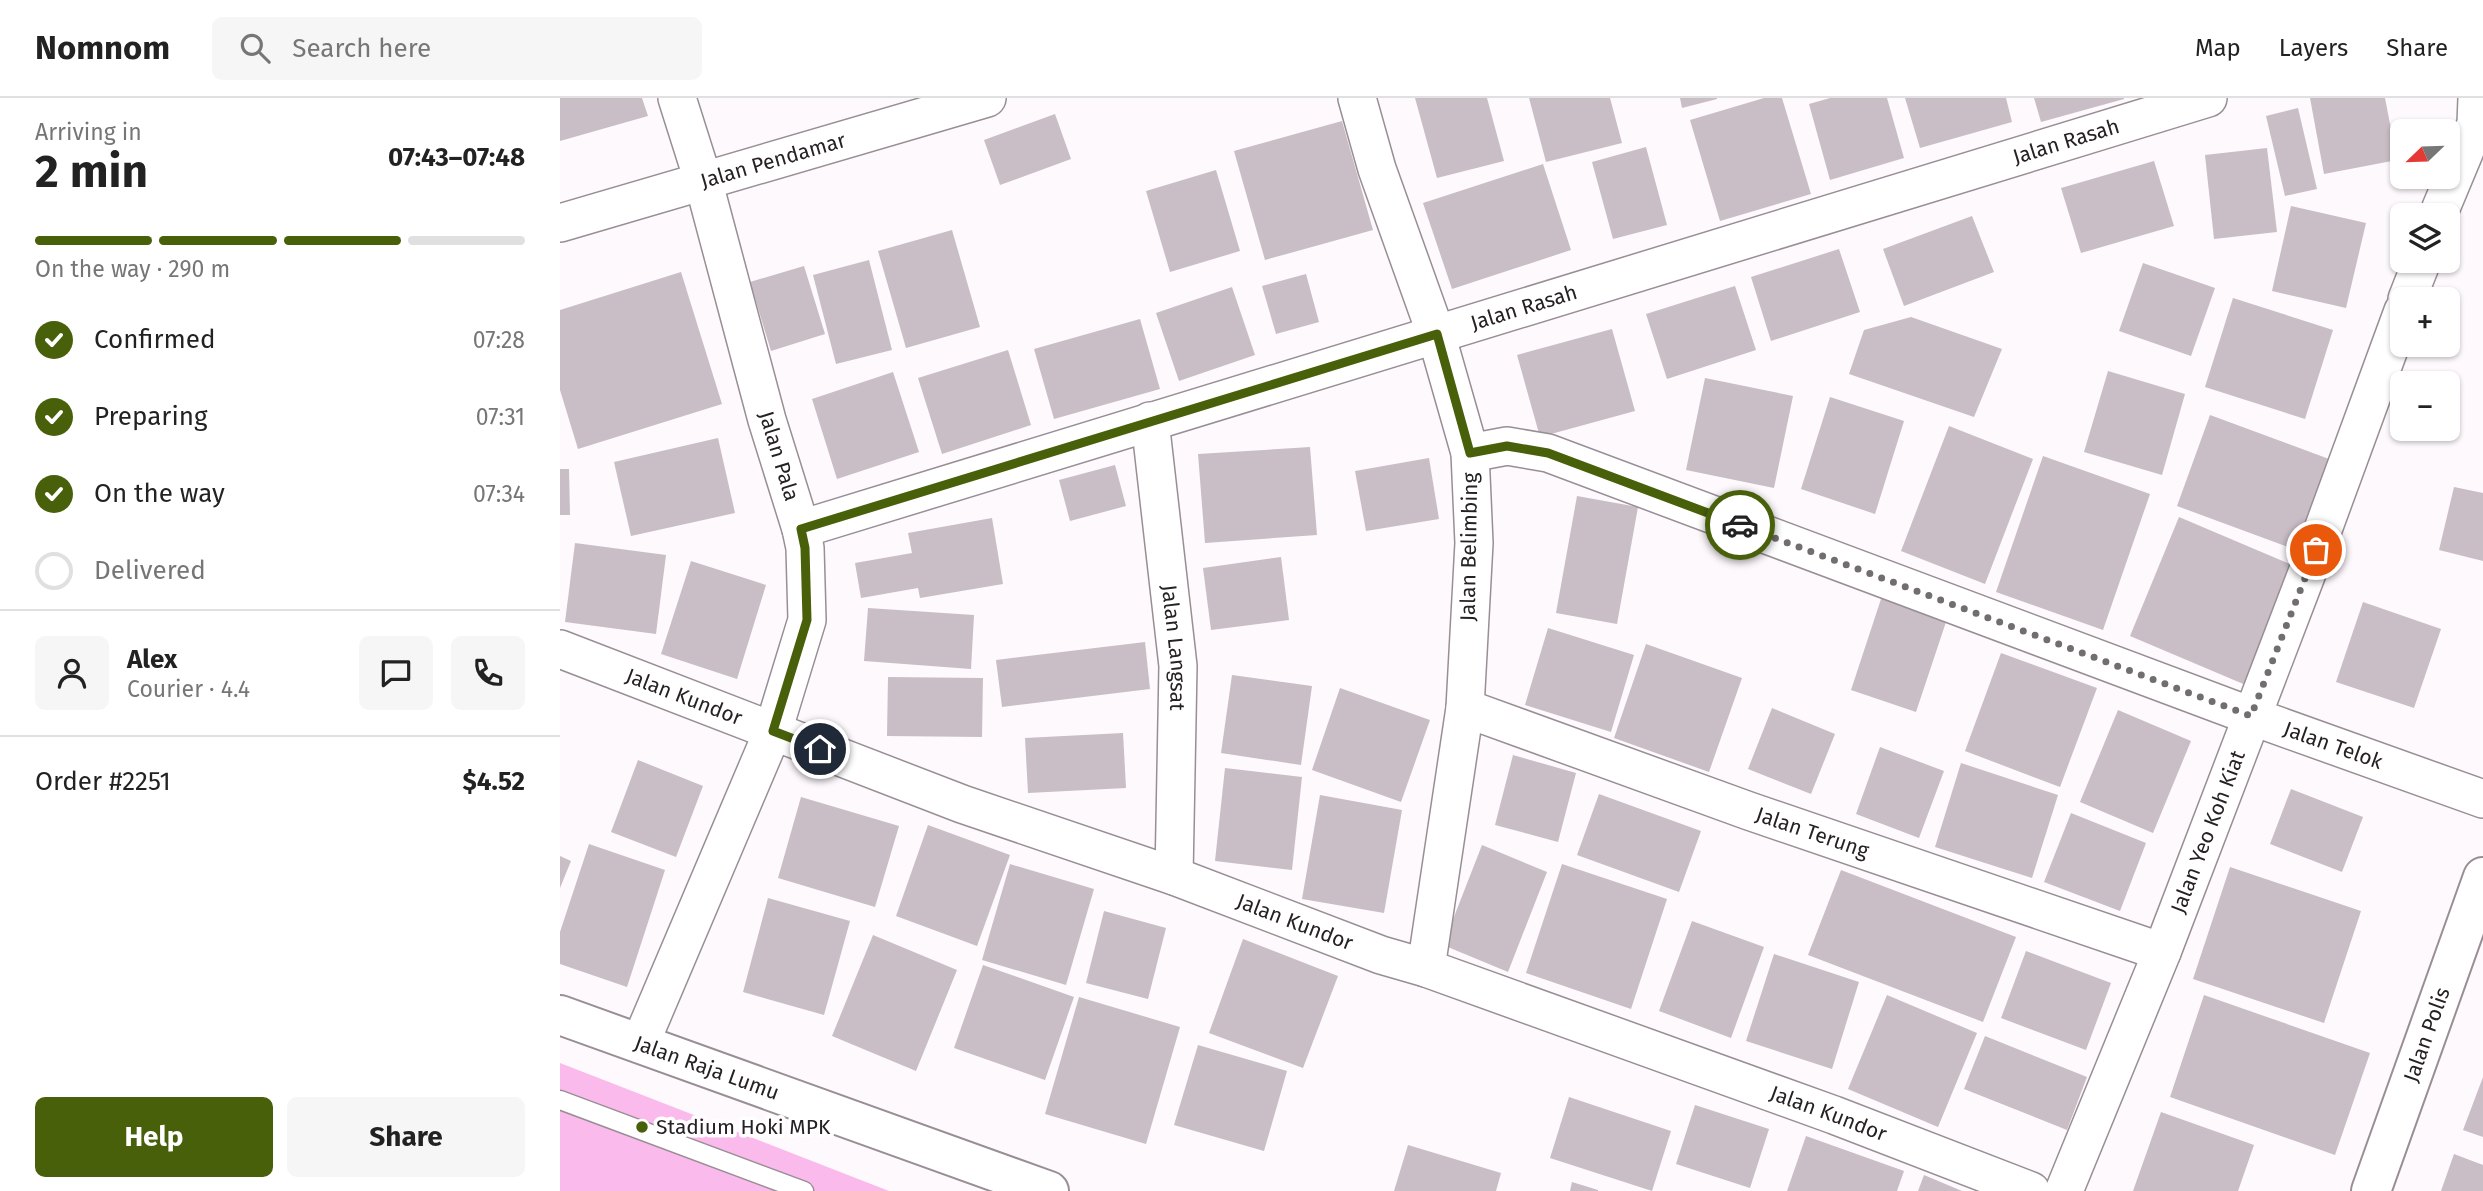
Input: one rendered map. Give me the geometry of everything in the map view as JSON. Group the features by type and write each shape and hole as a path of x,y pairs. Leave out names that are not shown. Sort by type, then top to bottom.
{"street":[{"name":"Jalan Pala","path":"640,1044 773,731 807,620 805,548 801,529 767,420 703,180 677,98"},
{"name":"Jalan Pendamar","path":"560,223 987,98"},
{"name":"Jalan Belimbing","path":"1357,98 1377,169 1437,334 1470,453 1474,543 1465,708 1426,968"},
{"name":"Jalan Rasah","path":"801,529 2208,98"},
{"path":"2443,203 2476,124 2477,98"},
{"name":"Jalan Yeo Koh Kiat","path":"2064,1191 2162,952 2390,347"},
{"name":"Jalan Langsat","path":"1150,421 1178,666 1174,876"},
{"name":"Jalan Telok","path":"1470,453 1507,446 1548,453 2483,800"},
{"name":"Jalan Kundor","path":"560,649 962,804 1174,876 1381,955 1426,968 1834,1115 2031,1191"},
{"name":"Jalan Terung","path":"1465,708 1749,811 2162,952"},
{"name":"Jalan Polis","path":"2371,1191 2483,877"},
{"name":"Jalan Raja Lumu","path":"560,1016 1049,1191"}],"lane":[{"path":"560,1100 804,1191"}],"shaded area":[{"name":"Stadium Hoki MPK","path":"560,1063 889,1191 560,1191"}],"building":[{"path":"560,98 642,98 648,116 560,141"},
{"path":"1415,98 1487,98 1504,161 1437,178"},
{"path":"1529,98 1610,98 1622,143 1546,162"},
{"path":"1680,98 1717,98 1717,99 1682,108"},
{"path":"1764,98 1782,98 1811,194 1720,221 1690,120"},
{"path":"1830,98 1887,98 1904,158 1830,180 1809,104"},
{"path":"1905,98 2006,98 2012,122 1920,148"},
{"path":"2034,98 2124,98 2124,99 2041,122"},
{"path":"2310,98 2385,98 2390,124 2390,161 2324,174"},
{"path":"2298,108 2317,189 2285,196 2266,116"},
{"path":"1055,114 1071,159 1000,185 984,140"},
{"path":"1342,121 1373,230 1265,260 1234,151"},
{"path":"1646,147 1667,225 1613,239 1592,162"},
{"path":"2267,148 2277,232 2214,239 2205,155"},
{"path":"2154,161 2174,226 2081,253 2061,188"},
{"path":"1543,164 1571,250 1452,289 1423,203"},
{"path":"1216,170 1240,251 1170,272 1146,191"},
{"path":"2291,206 2366,223 2346,308 2272,291"},
{"path":"1972,216 1994,272 1904,306 1883,249"},
{"path":"952,230 980,327 906,348 878,251"},
{"path":"1839,249 1860,312 1771,341 1751,277"},
{"path":"869,260 892,350 836,364 813,275"},
{"path":"2143,263 2215,288 2191,356 2119,331"},
{"path":"804,266 825,334 771,351 750,282"},
{"path":"681,272 722,404 578,449 560,390 560,310"},
{"path":"1306,274 1319,322 1276,334 1262,286"},
{"path":"1735,286 1756,350 1667,379 1646,314"},
{"path":"1232,287 1255,355 1179,381 1156,313"},
{"path":"2233,298 2333,330 2305,419 2205,387"},
{"path":"1911,317 2002,349 1974,417 1849,374 1864,330"},
{"path":"1140,319 1160,389 1054,419 1034,349"},
{"path":"1612,329 1635,411 1540,437 1517,355"},
{"path":"1008,350 1031,425 942,454 918,378"},
{"path":"2108,371 2185,394 2162,475 2084,452"},
{"path":"893,372 919,452 837,479 812,399"},
{"path":"1705,378 1793,396 1774,488 1686,470"},
{"path":"1830,397 1904,421 1875,514 1801,489"},
{"path":"2210,415 2329,459 2296,550 2177,506"},
{"path":"1949,426 2033,459 1985,584 1901,551"},
{"path":"718,438 735,513 631,536 614,462"},
{"path":"1310,447 1317,535 1205,543 1198,454"},
{"path":"2043,456 2150,494 2103,630 1996,592"},
{"path":"1429,458 1439,519 1366,531 1355,471"},
{"path":"1115,465 1126,506 1070,521 1059,480"},
{"path":"560,469 569,469 570,515 560,515"},
{"path":"2454,487 2483,493 2483,561 2439,550"},
{"path":"1577,496 1638,507 1617,624 1556,613"},
{"path":"2179,517 2297,567 2248,686 2130,636"},
{"path":"992,518 1003,584 920,598 918,588 861,598 855,563 912,553 908,533"},
{"path":"575,543 666,555 656,634 565,622"},
{"path":"1281,557 1289,620 1211,630 1203,568"},
{"path":"691,561 766,585 737,679 661,654"},
{"path":"1882,596 1947,619 1916,712 1851,690"},
{"path":"2363,602 2441,629 2414,708 2336,682"},
{"path":"868,608 974,615 971,669 864,661"},
{"path":"1548,628 1634,655 1611,732 1525,705"},
{"path":"1145,642 1150,689 1002,707 996,660"},
{"path":"1646,644 1742,678 1709,772 1614,738"},
{"path":"2001,653 2097,688 2060,787 1965,751"},
{"path":"1232,675 1312,686 1301,765 1221,753"},
{"path":"888,677 983,678 982,737 887,736"},
{"path":"1340,688 1430,720 1401,802 1312,770"},
{"path":"1772,708 1835,734 1811,794 1748,769"},
{"path":"2118,710 2191,741 2153,833 2080,802"},
{"path":"1123,733 1126,788 1028,793 1025,738"},
{"path":"1880,747 1944,771 1919,838 1856,814"},
{"path":"1513,755 1576,773 1558,842 1495,825"},
{"path":"638,760 703,786 676,857 611,832"},
{"path":"1961,763 2058,795 2032,878 1935,847"},
{"path":"1225,768 1302,777 1292,870 1215,861"},
{"path":"2291,789 2363,817 2342,872 2270,844"},
{"path":"1599,794 1701,831 1679,892 1577,855"},
{"path":"1320,795 1402,810 1384,913 1302,899"},
{"path":"801,797 899,826 875,907 778,878"},
{"path":"2071,813 2146,843 2120,911 2044,882"},
{"path":"928,825 1010,855 977,946 896,916"},
{"path":"589,844 665,870 627,987 560,964 560,932"},
{"path":"1482,845 1547,872 1508,972 1443,945"},
{"path":"560,856 571,861 560,888"},
{"path":"1010,864 1094,889 1066,985 982,960"},
{"path":"1562,864 1667,899 1631,1009 1526,973"},
{"path":"2230,867 2361,911 2324,1023 2193,979"},
{"path":"1841,870 2016,937 1983,1022 1808,955"},
{"path":"768,898 850,921 824,1015 743,992"},
{"path":"1104,911 1166,928 1148,999 1086,983"},
{"path":"1692,921 1764,947 1731,1038 1659,1011"},
{"path":"873,935 957,970 916,1071 832,1036"},
{"path":"1243,939 1338,976 1303,1068 1209,1033"},
{"path":"2026,951 2111,983 2086,1050 2001,1018"},
{"path":"1774,954 1859,982 1832,1069 1746,1041"},
{"path":"983,965 1074,997 1045,1080 954,1048"},
{"path":"1887,995 1977,1033 1938,1127 1848,1089"},
{"path":"2204,995 2370,1053 2335,1155 2170,1097"},
{"path":"1079,997 1180,1027 1146,1144 1045,1114"},
{"path":"1985,1036 2087,1077 2067,1130 1964,1089"},
{"path":"1198,1045 1287,1071 1264,1151 1174,1125"},
{"path":"2483,1077 2483,1137 2463,1130"},
{"path":"1569,1097 1671,1131 1652,1191 1550,1158"},
{"path":"1695,1105 1769,1129 1750,1188 1676,1164"},
{"path":"2161,1112 2254,1145 2238,1191 2133,1191"},
{"path":"1806,1136 1904,1171 1897,1191 1787,1191"},
{"path":"1408,1145 1501,1173 1496,1191 1394,1191"},
{"path":"2454,1154 2483,1165 2483,1191 2441,1191"},
{"path":"1924,1175 1962,1191 1918,1191"},
{"path":"1572,1182 1598,1190 1598,1191 1570,1191"}],"way so far":[{"path":"1740,525 2251,716 2316,550"}],"place":[{"name":"Stadium Hoki MPK","path":"642,1127"}],"route":[{"path":"820,749 773,731 807,620 805,548 801,529 1437,334 1470,453 1507,446 1548,453 1740,525"}]}
